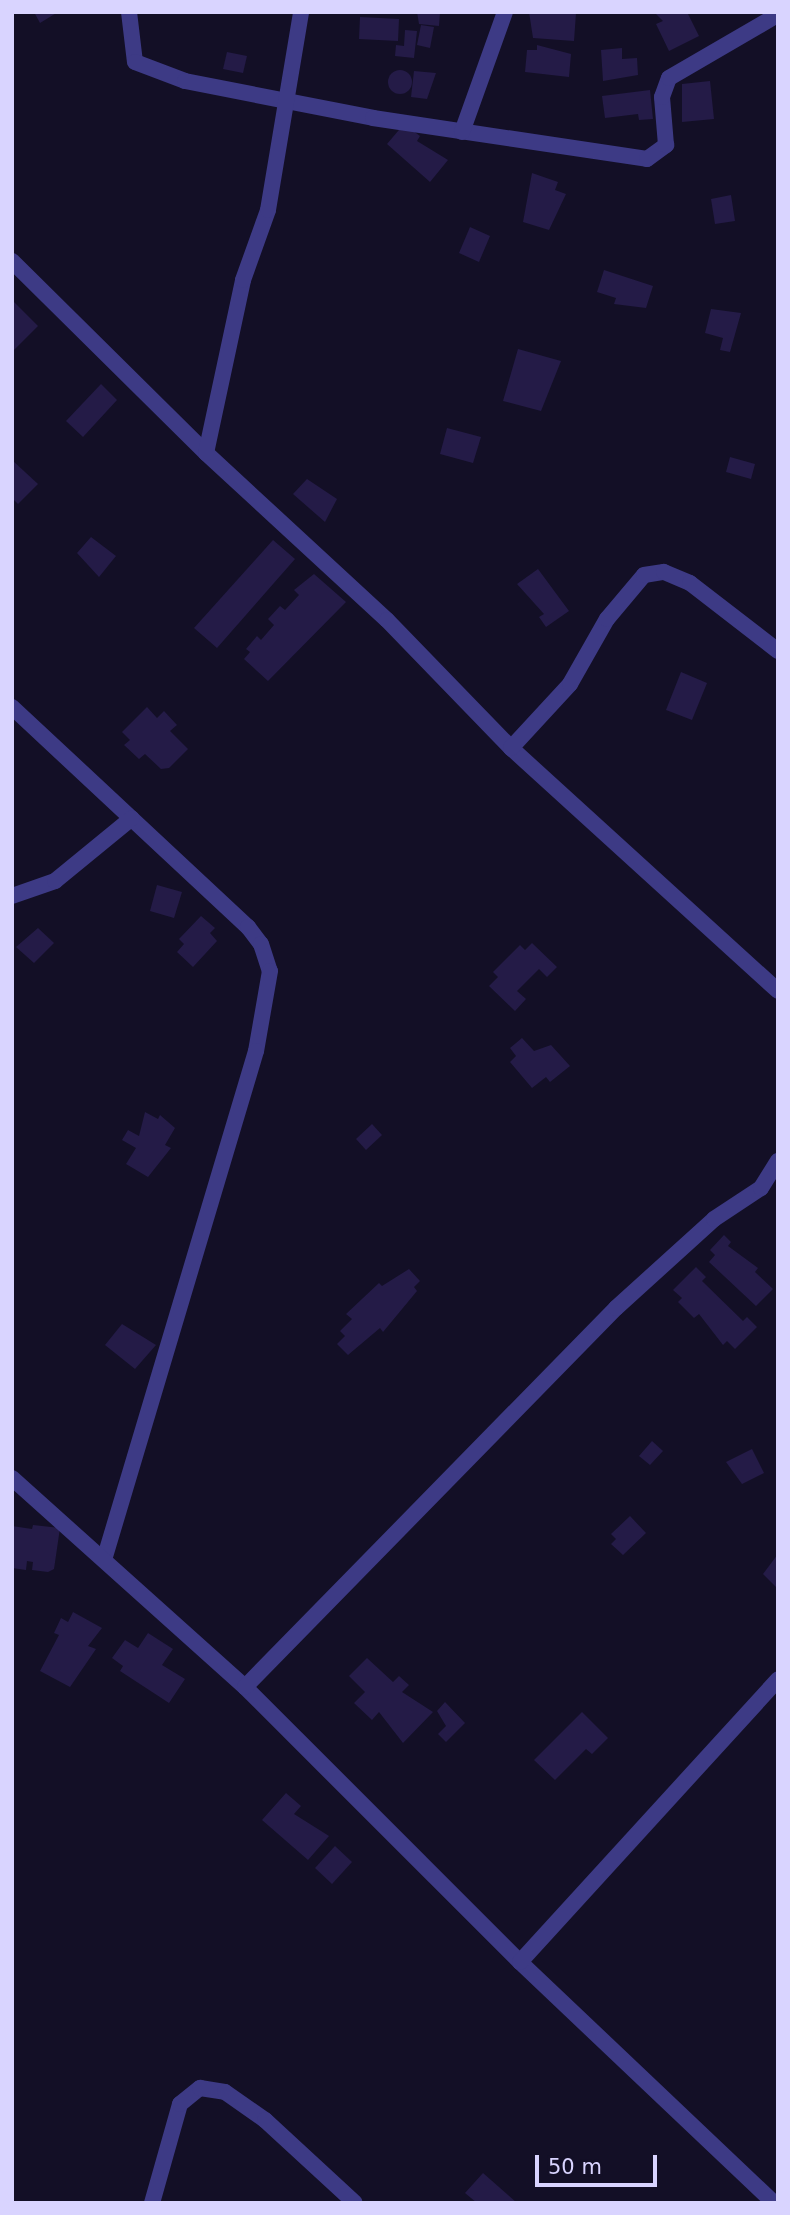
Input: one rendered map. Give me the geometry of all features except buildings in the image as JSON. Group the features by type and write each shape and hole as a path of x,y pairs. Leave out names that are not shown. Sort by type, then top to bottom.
{"street":[{"path":"129,12 140,67 288,100 462,132 647,159 666,145 662,97 669,79 774,17"},
{"path":"205,453 243,280 268,210 301,12"},
{"path":"462,132 505,12"},
{"path":"12,261 205,453 387,620 511,748 778,991"},
{"path":"511,748 570,684 607,619 644,575 664,572 690,583 778,651"},
{"path":"12,707 255,935 268,957 270,992 104,1560"},
{"path":"12,896 55,881 132,818"},
{"path":"245,1687 616,1308 693,1236 761,1188 778,1161"},
{"path":"12,1478 245,1687 520,1962 774,2203"},
{"path":"520,1962 778,1679"},
{"path":"152,2203 180,2104 200,2088 225,2092 265,2120 355,2203"}]}
